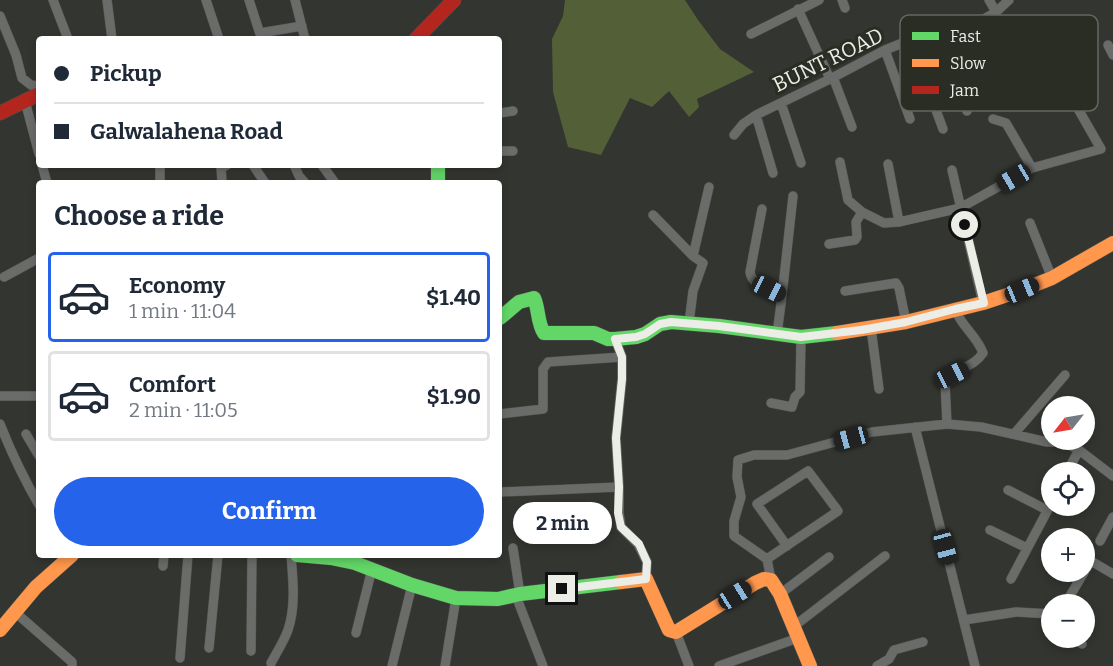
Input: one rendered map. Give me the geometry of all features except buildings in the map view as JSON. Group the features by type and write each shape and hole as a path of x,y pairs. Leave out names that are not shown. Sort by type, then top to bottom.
{"street":[{"path":"53,0 67,36"},
{"path":"107,0 112,36"},
{"path":"206,0 218,36"},
{"path":"249,0 261,36 302,26"},
{"path":"295,0 304,36"},
{"path":"419,36 454,0"},
{"path":"751,34 819,0"},
{"path":"988,0 996,12"},
{"name":"BUNT ROAD","path":"991,15 1009,0"},
{"path":"798,9 832,78 852,127"},
{"path":"0,16 16,55 22,78 31,85 36,86"},
{"name":"BUNT ROAD","path":"734,135 743,124 756,115 900,44"},
{"path":"1108,45 1113,55"},
{"path":"885,50 900,91"},
{"path":"0,113 36,96"},
{"path":"25,101 36,143"},
{"path":"781,103 801,162"},
{"path":"502,113 513,111"},
{"path":"907,111 910,119"},
{"path":"936,111 943,129"},
{"path":"840,162 848,200 862,212 884,224 899,222 960,208 1032,168 1101,150 1079,111"},
{"path":"756,115 773,173"},
{"path":"993,119 1006,123 1032,168"},
{"path":"502,151 513,151"},
{"path":"888,164 899,222"},
{"path":"323,168 333,180"},
{"path":"952,170 984,303"},
{"path":"693,256 709,187"},
{"path":"777,334 793,196"},
{"path":"762,209 750,272 751,278 782,296"},
{"path":"829,244 855,240 857,237 856,222 862,212"},
{"path":"653,214 693,256 703,263 693,291 690,323"},
{"path":"1030,223 1052,278"},
{"path":"502,316 519,302 526,298 534,298 537,303 540,328 544,333 594,333 608,339 615,339 636,337 665,323 690,323 801,337 906,322 984,303 1052,278 1111,248"},
{"path":"4,277 36,260"},
{"path":"845,291 896,283 906,322"},
{"path":"947,424 945,382 952,375 969,366 982,353 980,346 958,318 955,309"},
{"path":"872,328 879,389"},
{"path":"771,403 792,407 795,397 800,392 801,337"},
{"path":"615,339 622,357 616,438 618,513 621,527 639,544 647,562 646,579 669,630 676,632 754,583 764,579 771,580"},
{"path":"502,414 543,409 543,369 548,362 622,357"},
{"path":"1014,434 1065,375"},
{"path":"0,403 0,395 36,396"},
{"path":"0,424 36,500"},
{"path":"810,666 780,594 771,580 767,559 734,536 734,521 741,497 737,477 738,460 754,455 788,455 872,432 947,424 981,427 1041,441"},
{"path":"915,427 975,666"},
{"path":"26,434 36,451"},
{"path":"1072,462 1079,450 1113,476"},
{"path":"767,559 787,546 838,511 808,471 757,504 787,546"},
{"path":"502,492 619,487"},
{"path":"1008,490 1041,503"},
{"path":"1011,579 1044,516"},
{"path":"1100,541 1113,517"},
{"path":"990,530 1027,548"},
{"path":"513,548 518,595 543,666"},
{"path":"780,594 828,556"},
{"path":"719,666 796,633 885,556"},
{"path":"0,630 36,587 68,558"},
{"path":"163,566 164,558"},
{"path":"180,658 188,558"},
{"path":"209,648 218,558"},
{"path":"251,651 252,558"},
{"path":"271,663 287,631 291,615 293,590 291,558"},
{"path":"331,558 355,559 372,569 412,585 456,598 498,599 646,579"},
{"path":"1071,594 1090,561 1113,574"},
{"path":"356,633 372,569"},
{"path":"392,666 412,585"},
{"path":"445,666 456,598"},
{"path":"964,620 1016,612 1041,613"},
{"path":"16,613 72,662 72,666"},
{"path":"676,632 689,666"},
{"path":"878,666 889,659 894,650 923,642"}],"green space":[{"path":"565,0 685,0 720,49 754,72 697,99 699,107 689,117 669,91 652,107 630,98 601,155 568,147 553,92 552,39 563,16"}],"traffic: fast":[{"path":"438,168 438,180"},
{"path":"502,316 519,302 534,298 544,333 594,333 608,339 615,339 636,337 660,324 671,322 801,337 837,333"},
{"path":"331,558 355,563 412,585 456,598 498,599 520,594 621,582"}],"traffic: slow":[{"path":"837,333 906,322 983,303 1052,278 1113,243"},
{"path":"0,630 36,587 69,558"},
{"path":"621,582 646,579 669,630 676,632 755,583 764,579 771,580 780,594 810,666"}],"traffic: jam":[{"path":"419,36 454,0"},
{"path":"0,113 36,95"}],"route":[{"path":"562,589 646,579 647,562 639,544 621,527 618,513 616,438 622,357 615,339 636,337 660,324 671,322 801,337 906,322 984,303 965,225"}]}
